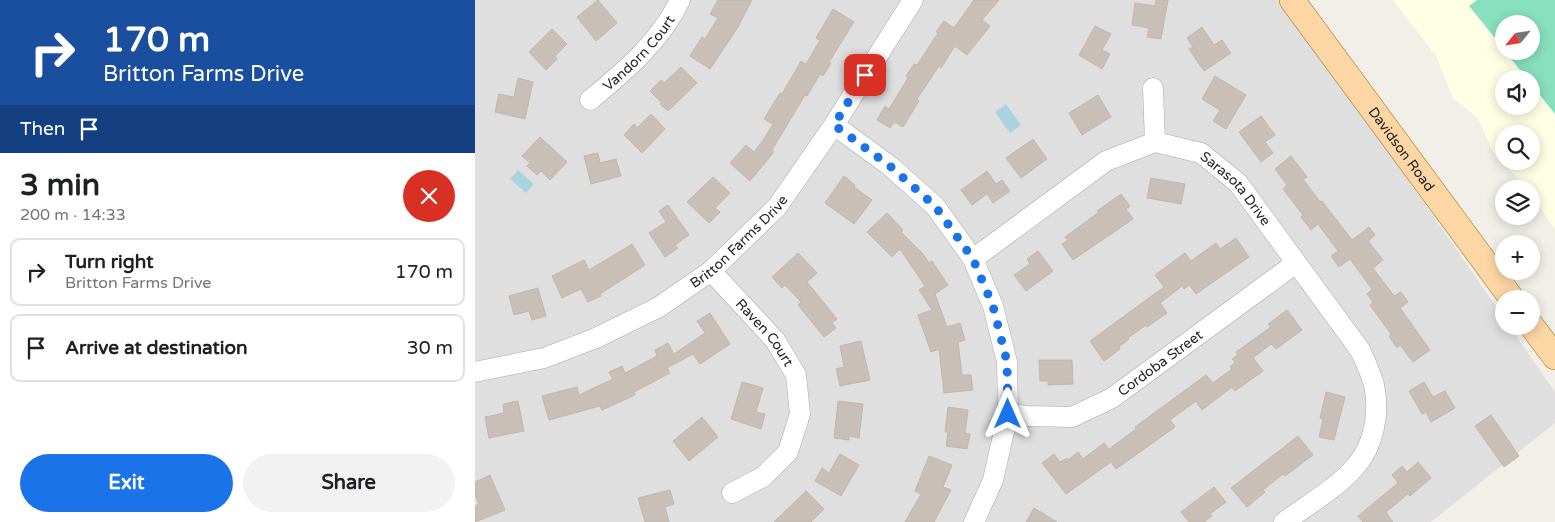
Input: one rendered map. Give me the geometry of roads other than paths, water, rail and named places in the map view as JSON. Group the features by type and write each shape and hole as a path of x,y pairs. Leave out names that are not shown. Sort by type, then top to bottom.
{"main road":[{"name":"Davidson Road","path":"1292,0 1505,290"},
{"path":"1538,335 1555,357"}],"street":[{"name":"Vandorn Court","path":"590,100 616,79 654,40 676,9 680,0"},
{"name":"Britton Farms Drive","path":"475,372 544,358 596,338 659,307 711,271 777,208 834,125 913,0"},
{"path":"973,259 1106,161 1155,142 1153,88"},
{"path":"834,125 890,166 935,206 973,259 993,306 1007,362 1008,414 993,480 973,522"},
{"name":"Sarasota Drive","path":"1155,142 1201,153 1238,183 1360,350 1369,368 1374,386 1375,426 1364,455 1345,478 1284,522"},
{"name":"Cordoba Street","path":"1008,414 1072,417 1112,398 1296,263"},
{"name":"Raven Court","path":"711,271 775,340 796,375 800,414 788,452 763,477 732,493"}],"water":[{"path":"1006,104 1021,125 1010,133 995,112"},
{"path":"518,170 534,184 526,193 510,179"}]}
